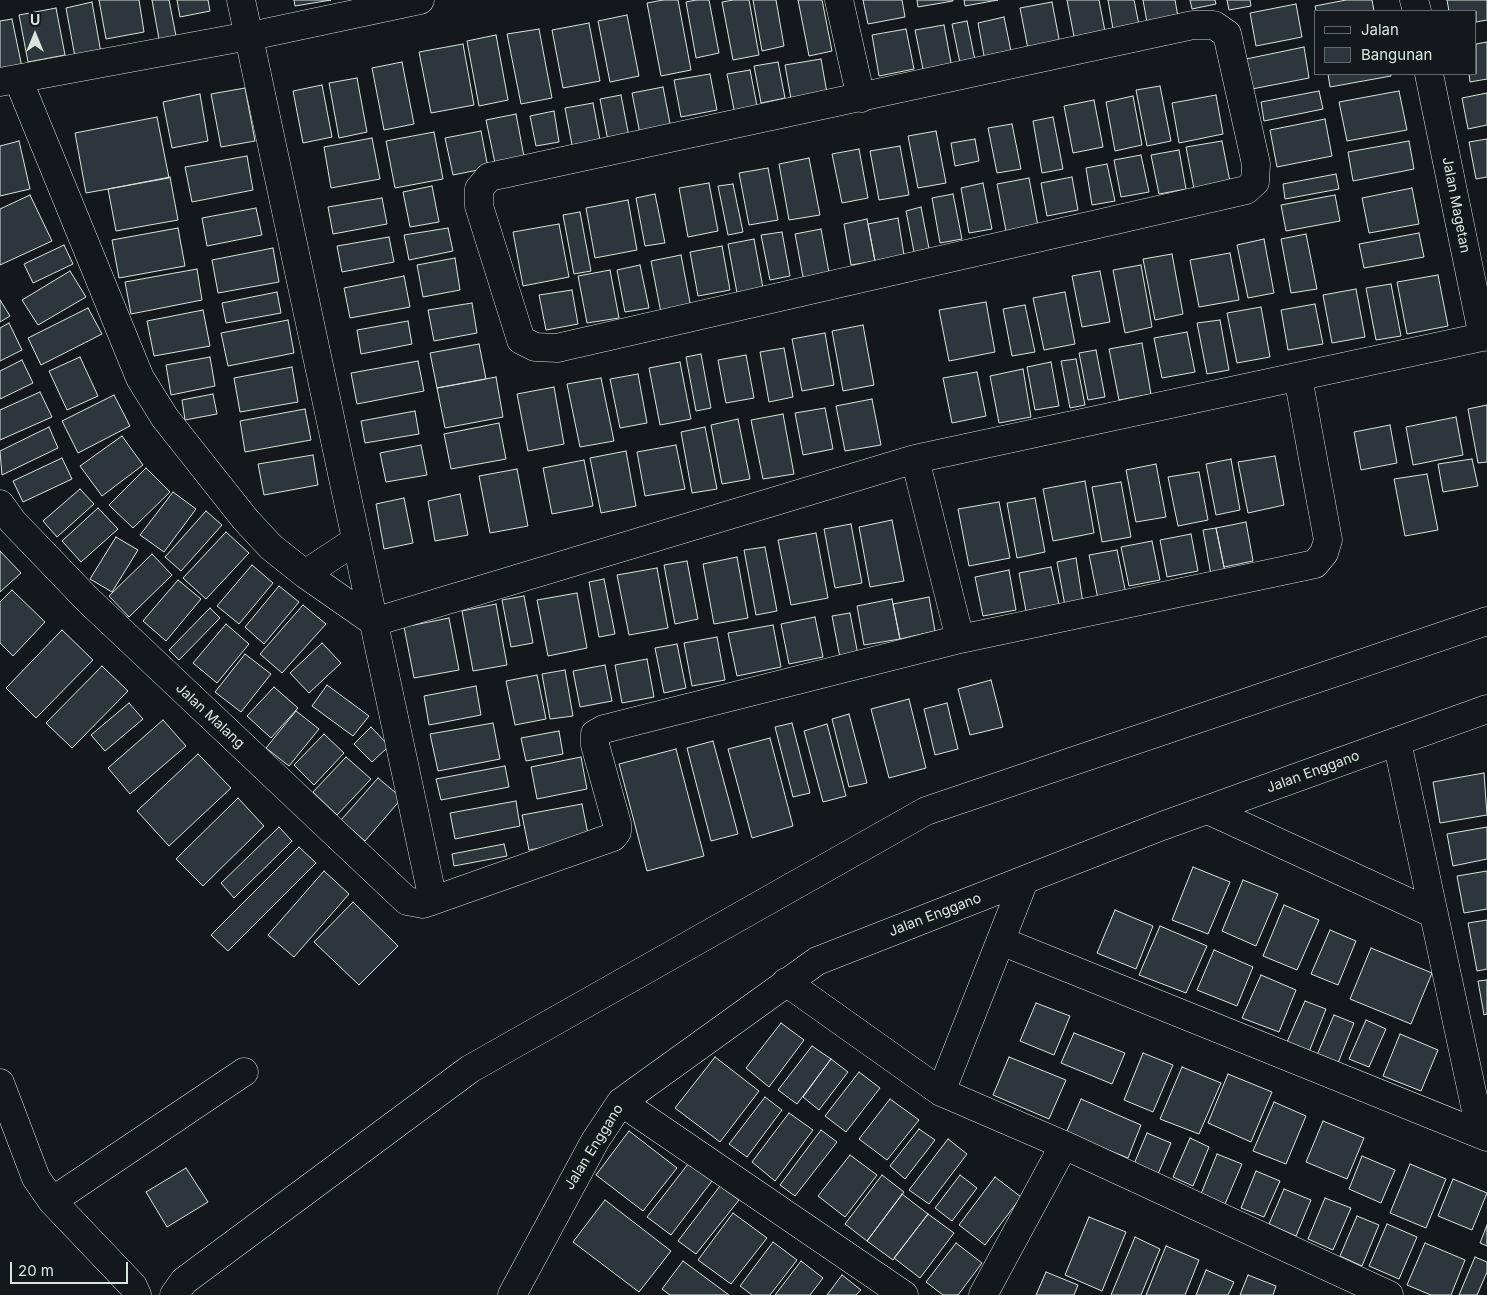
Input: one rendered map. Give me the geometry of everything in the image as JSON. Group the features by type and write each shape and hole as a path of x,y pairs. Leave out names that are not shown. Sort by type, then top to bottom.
{"street":[{"path":"241,0 433,900"},
{"path":"374,622 305,574 271,547 245,519 165,418 140,378 9,80 248,36 420,0"},
{"path":"838,0 861,98"},
{"path":"1194,25 1214,25 1227,34 1256,164 1255,182 1246,190 557,348 535,347 521,340 479,206 479,189 489,177 861,98 1194,25"},
{"name":"Jalan Magetan","path":"1429,75 1485,337"},
{"path":"374,622 915,458 1485,337"},
{"path":"915,458 960,639 1315,564 1324,553 1328,540 1298,377"},
{"name":"Jalan Malang","path":"0,504 13,522 88,600 407,902 423,904 613,837 617,832 617,824 595,745 595,734 604,729 960,639"},
{"path":"305,574 355,541"},
{"path":"0,1083 36,1178 52,1201 129,1292 179,1288 470,1069 926,812 1487,621"},
{"name":"Jalan Enggano","path":"512,1295 586,1158 621,1102 786,982 817,962 1208,810 1487,709"},
{"path":"1398,742 1434,914 1484,1136"},
{"path":"1208,810 1434,914"},
{"path":"941,1092 1024,881"},
{"path":"1001,941 1484,1136"},
{"path":"786,982 941,1092 1064,1146 1389,1295"},
{"path":"52,1201 244,1072"},
{"path":"621,1102 904,1295"},
{"path":"983,1295 1064,1146"}],"building":[{"path":"99,0 139,0 144,32 106,39"},
{"path":"152,0 169,0 176,36 159,39"},
{"path":"177,0 208,0 210,11 180,17"},
{"path":"294,0 331,0 295,6"},
{"path":"678,0 691,70 661,76 647,3"},
{"path":"709,0 719,53 696,58 686,2"},
{"path":"749,0 759,55 733,60 722,2"},
{"path":"753,0 776,0 784,46 762,51"},
{"path":"798,0 822,0 832,51 809,56"},
{"path":"863,0 902,0 905,17 868,24"},
{"path":"917,0 953,0 953,1 918,7"},
{"path":"964,0 998,0 965,6"},
{"path":"1067,0 1099,0 1107,42 1076,47"},
{"path":"1108,0 1134,0 1139,25 1113,29"},
{"path":"1143,0 1175,0 1179,22 1148,28"},
{"path":"1190,0 1215,0 1216,4 1192,9"},
{"path":"1227,0 1250,0 1251,6 1229,10"},
{"path":"1346,0 1372,0 1374,10 1316,10 1315,6"},
{"path":"1447,0 1487,0 1487,20 1477,22 1477,10 1449,10"},
{"path":"92,2 101,53 75,57 66,8"},
{"path":"1052,2 1060,44 1028,49 1020,8"},
{"path":"1296,4 1302,37 1256,46 1250,13"},
{"path":"56,8 65,55 28,62 19,15"},
{"path":"627,15 639,76 610,82 598,21"},
{"path":"1004,17 1012,56 985,61 978,23"},
{"path":"12,19 23,72 0,76 0,21"},
{"path":"967,21 975,60 960,63 952,24"},
{"path":"589,23 600,81 563,88 552,30"},
{"path":"944,25 952,68 924,74 915,30"},
{"path":"539,29 552,98 521,104 507,34"},
{"path":"906,29 914,69 879,76 872,35"},
{"path":"496,35 508,100 479,106 467,41"},
{"path":"1487,42 1487,79 1470,82 1469,75 1477,75 1477,44"},
{"path":"463,44 474,105 431,113 419,52"},
{"path":"1304,47 1309,78 1252,89 1246,59"},
{"path":"821,59 827,93 791,99 785,65"},
{"path":"402,62 414,124 384,130 372,68"},
{"path":"778,62 785,98 761,103 754,66"},
{"path":"750,70 758,111 735,115 727,74"},
{"path":"710,74 717,110 681,117 674,80"},
{"path":"1328,75 1391,75 1391,76 1330,87"},
{"path":"357,78 367,132 339,138 329,83"},
{"path":"322,85 332,137 303,143 293,91"},
{"path":"1160,86 1171,141 1147,146 1136,90"},
{"path":"663,87 672,134 641,139 632,93"},
{"path":"245,88 255,141 221,147 211,94"},
{"path":"1319,91 1323,109 1264,121 1261,102"},
{"path":"1399,91 1407,130 1347,141 1339,102"},
{"path":"1487,93 1487,125 1468,129 1462,98"},
{"path":"200,94 208,141 172,148 163,102"},
{"path":"621,95 629,137 608,141 600,99"},
{"path":"1216,95 1223,134 1179,143 1172,103"},
{"path":"1133,96 1142,145 1115,151 1106,102"},
{"path":"1094,100 1103,147 1073,153 1064,106"},
{"path":"593,103 600,140 572,145 565,108"},
{"path":"554,111 559,142 536,146 530,116"},
{"path":"516,114 525,162 496,168 486,120"},
{"path":"157,117 169,178 86,193 75,133"},
{"path":"1053,117 1063,169 1042,173 1033,121"},
{"path":"1325,119 1332,156 1277,167 1270,130"},
{"path":"1012,124 1021,169 997,173 988,128"},
{"path":"481,131 488,168 453,175 445,138"},
{"path":"936,131 946,183 918,188 908,136"},
{"path":"434,132 443,179 395,188 386,141"},
{"path":"372,138 380,179 331,188 324,147"},
{"path":"975,139 979,161 955,166 951,143"},
{"path":"1487,139 1487,177 1476,179 1469,142"},
{"path":"19,141 30,189 0,196 0,146"},
{"path":"1222,141 1231,187 1195,194 1186,147"},
{"path":"1409,141 1414,169 1353,181 1348,152"},
{"path":"900,146 909,195 879,200 870,151"},
{"path":"859,149 868,198 842,203 832,154"},
{"path":"1179,150 1186,189 1159,194 1151,155"},
{"path":"1141,155 1149,192 1121,197 1114,160"},
{"path":"247,156 253,190 192,202 185,167"},
{"path":"809,158 820,215 789,220 779,164"},
{"path":"1107,164 1115,201 1092,205 1086,168"},
{"path":"768,168 778,220 749,225 739,173"},
{"path":"1336,174 1339,189 1285,199 1283,184"},
{"path":"170,177 178,220 116,231 108,189"},
{"path":"1072,177 1078,210 1047,216 1041,183"},
{"path":"1029,178 1038,226 1006,231 997,184"},
{"path":"709,183 718,231 688,237 679,188"},
{"path":"983,183 992,229 969,233 961,188"},
{"path":"733,184 743,232 728,235 718,186"},
{"path":"432,186 439,222 410,227 403,192"},
{"path":"1412,188 1419,224 1369,233 1362,198"},
{"path":"655,194 665,243 645,246 636,198"},
{"path":"953,194 962,239 940,243 932,198"},
{"path":"30,195 52,241 0,265 0,209"},
{"path":"1335,195 1340,221 1286,231 1281,205"},
{"path":"382,198 387,224 333,234 328,207"},
{"path":"628,200 637,250 595,258 586,208"},
{"path":"921,207 930,254 915,257 906,211"},
{"path":"256,208 262,235 207,246 202,218"},
{"path":"580,212 591,271 574,274 563,215"},
{"path":"898,218 904,255 875,261 868,224"},
{"path":"867,219 875,261 851,265 844,224"},
{"path":"559,224 569,277 523,286 513,232"},
{"path":"178,228 185,266 119,278 112,240"},
{"path":"448,228 453,251 409,260 404,235"},
{"path":"821,229 830,278 804,282 795,234"},
{"path":"782,232 790,276 770,280 761,235"},
{"path":"1419,233 1424,257 1364,268 1359,244"},
{"path":"1306,234 1317,289 1291,293 1281,239"},
{"path":"389,237 394,262 342,272 337,246"},
{"path":"754,239 763,288 737,293 728,244"},
{"path":"1264,239 1274,293 1248,298 1237,245"},
{"path":"64,245 73,264 33,283 24,264"},
{"path":"722,246 730,290 698,296 690,252"},
{"path":"273,248 279,282 218,293 212,260"},
{"path":"1230,253 1239,300 1199,307 1190,260"},
{"path":"1172,254 1183,314 1155,320 1143,259"},
{"path":"681,255 691,308 661,313 651,261"},
{"path":"455,258 460,290 423,297 417,265"},
{"path":"640,265 649,308 625,312 617,270"},
{"path":"1141,265 1152,327 1125,333 1113,270"},
{"path":"197,269 202,300 131,314 125,282"},
{"path":"610,270 619,318 587,323 578,276"},
{"path":"70,271 86,297 38,325 22,300"},
{"path":"1100,271 1110,322 1082,327 1072,276"},
{"path":"1438,275 1448,326 1407,334 1397,282"},
{"path":"404,276 410,307 350,318 344,288"},
{"path":"1391,284 1401,336 1376,340 1366,288"},
{"path":"1356,289 1365,337 1332,343 1323,295"},
{"path":"572,290 578,324 546,330 539,295"},
{"path":"277,292 281,313 226,323 222,303"},
{"path":"1065,292 1075,344 1044,350 1033,298"},
{"path":"0,300 10,316 0,322"},
{"path":"986,302 995,352 949,361 939,310"},
{"path":"472,303 477,333 434,341 428,310"},
{"path":"1315,304 1323,344 1288,350 1281,310"},
{"path":"1025,305 1035,352 1012,356 1003,309"},
{"path":"1261,307 1270,357 1237,363 1227,313"},
{"path":"88,308 102,334 41,365 28,338"},
{"path":"203,310 210,346 154,356 147,321"},
{"path":"288,320 294,353 228,366 221,333"},
{"path":"1220,320 1229,370 1207,374 1197,323"},
{"path":"408,321 412,344 361,354 357,330"},
{"path":"9,323 22,350 0,361 0,328"},
{"path":"863,325 874,385 843,391 832,331"},
{"path":"1187,332 1195,372 1162,378 1154,338"},
{"path":"825,333 834,385 802,391 792,339"},
{"path":"1142,343 1151,394 1119,400 1109,349"},
{"path":"479,344 486,379 437,388 430,353"},
{"path":"784,348 793,397 769,402 760,352"},
{"path":"1096,350 1105,397 1088,400 1079,353"},
{"path":"701,354 711,408 696,411 686,357"},
{"path":"746,355 754,398 726,403 718,360"},
{"path":"80,357 98,396 67,410 49,371"},
{"path":"210,357 215,386 171,395 166,365"},
{"path":"1076,359 1085,405 1070,408 1061,361"},
{"path":"22,360 33,383 0,399 0,371"},
{"path":"418,361 424,391 357,404 351,373"},
{"path":"680,362 691,419 660,425 649,368"},
{"path":"1051,362 1059,406 1035,410 1027,367"},
{"path":"292,367 298,402 240,412 234,378"},
{"path":"1023,369 1031,417 999,423 990,376"},
{"path":"977,372 986,416 952,423 943,378"},
{"path":"638,374 647,423 620,428 610,379"},
{"path":"496,377 503,417 445,428 437,388"},
{"path":"601,378 614,441 580,447 567,384"},
{"path":"554,387 564,444 528,451 517,394"},
{"path":"40,392 52,417 0,440 0,410"},
{"path":"213,394 217,414 185,420 182,400"},
{"path":"114,395 130,426 78,453 62,421"},
{"path":"872,399 881,445 845,451 836,406"},
{"path":"1487,405 1487,462 1478,463 1468,409"},
{"path":"825,408 833,449 803,455 795,413"},
{"path":"305,409 311,440 245,452 240,421"},
{"path":"415,411 419,434 365,443 361,421"},
{"path":"783,414 794,474 763,479 751,420"},
{"path":"1456,417 1463,455 1413,465 1406,427"},
{"path":"738,419 750,479 722,484 711,425"},
{"path":"499,423 506,459 451,469 444,434"},
{"path":"1390,425 1397,463 1361,470 1354,432"},
{"path":"49,427 58,448 2,475 0,451"},
{"path":"705,427 717,489 692,493 681,432"},
{"path":"122,436 143,465 102,496 80,466"},
{"path":"421,445 427,475 386,482 380,453"},
{"path":"676,445 685,489 645,496 637,452"},
{"path":"626,451 636,506 601,513 590,458"},
{"path":"313,455 318,485 264,495 258,464"},
{"path":"1275,456 1284,505 1248,513 1238,462"},
{"path":"62,458 72,479 23,502 13,481"},
{"path":"1231,459 1240,510 1216,515 1206,464"},
{"path":"1472,459 1478,486 1443,492 1438,464"},
{"path":"584,460 593,506 552,514 543,468"},
{"path":"1156,464 1166,517 1136,522 1126,470"},
{"path":"146,468 170,492 133,528 109,505"},
{"path":"517,469 528,526 490,533 479,476"},
{"path":"1199,472 1208,520 1178,526 1168,477"},
{"path":"1427,474 1438,530 1405,536 1394,479"},
{"path":"1085,481 1094,533 1053,541 1043,489"},
{"path":"1121,482 1131,537 1102,542 1092,487"},
{"path":"80,489 94,504 57,537 43,521"},
{"path":"173,492 196,509 164,552 140,535"},
{"path":"460,494 468,535 435,541 428,501"},
{"path":"404,498 413,543 384,549 376,504"},
{"path":"1035,498 1045,552 1017,558 1007,503"},
{"path":"999,502 1010,558 969,566 958,509"},
{"path":"98,508 118,529 81,562 62,541"},
{"path":"206,511 222,525 181,571 165,557"},
{"path":"892,520 904,581 870,587 859,527"},
{"path":"1246,522 1253,561 1224,567 1216,528"},
{"path":"851,524 862,583 835,588 824,529"},
{"path":"1216,528 1225,572 1211,575 1203,530"},
{"path":"226,532 249,553 206,599 183,578"},
{"path":"816,533 828,598 791,605 778,540"},
{"path":"1191,534 1198,571 1167,577 1160,540"},
{"path":"116,537 138,550 112,592 90,579"},
{"path":"1152,541 1160,580 1129,586 1121,547"},
{"path":"765,547 777,611 756,615 744,550"},
{"path":"1117,550 1126,594 1098,599 1089,555"},
{"path":"0,551 21,573 0,592"},
{"path":"152,554 172,575 129,617 109,596"},
{"path":"737,557 748,618 714,624 703,564"},
{"path":"1076,558 1083,603 1065,606 1057,562"},
{"path":"687,561 698,619 675,624 664,565"},
{"path":"252,565 273,583 239,624 217,606"},
{"path":"1051,567 1059,604 1026,611 1019,573"},
{"path":"657,568 668,628 629,635 617,575"},
{"path":"1009,570 1016,610 983,616 975,577"},
{"path":"604,579 615,634 599,637 589,582"},
{"path":"178,580 201,599 166,641 143,621"},
{"path":"279,586 299,602 264,644 245,627"},
{"path":"12,590 45,622 13,656 0,643 0,602"},
{"path":"577,593 587,648 548,656 537,600"},
{"path":"524,596 533,643 511,647 502,600"},
{"path":"929,597 935,631 900,639 893,604"},
{"path":"892,599 900,639 864,645 857,606"},
{"path":"496,604 507,665 473,671 462,611"},
{"path":"303,605 326,624 282,673 260,654"},
{"path":"210,608 220,618 179,660 169,650"},
{"path":"850,613 858,655 840,658 832,616"},
{"path":"815,617 823,657 789,664 781,624"},
{"path":"449,618 459,670 414,678 404,627"},
{"path":"226,624 249,644 217,683 193,663"},
{"path":"773,625 781,667 737,676 728,633"},
{"path":"62,630 93,660 36,718 6,688"},
{"path":"717,637 725,680 692,686 684,643"},
{"path":"322,643 341,663 309,693 290,673"},
{"path":"677,644 686,688 664,693 655,648"},
{"path":"245,654 271,674 241,712 215,692"},
{"path":"647,659 654,697 622,703 615,665"},
{"path":"605,665 612,701 580,707 573,671"},
{"path":"102,666 128,691 72,748 46,723"},
{"path":"565,670 573,716 550,719 542,674"},
{"path":"537,675 546,719 515,725 506,681"},
{"path":"991,680 1003,727 970,735 958,689"},
{"path":"327,685 369,716 353,736 312,706"},
{"path":"476,686 481,715 429,725 424,696"},
{"path":"274,687 298,708 271,738 247,716"},
{"path":"909,699 926,768 889,778 871,709"},
{"path":"129,703 143,719 105,751 91,735"},
{"path":"947,703 958,749 935,755 924,709"},
{"path":"296,711 319,729 289,766 266,748"},
{"path":"849,714 867,783 849,787 832,719"},
{"path":"163,720 186,746 130,794 108,768"},
{"path":"493,723 500,759 438,771 430,734"},
{"path":"792,723 810,793 793,797 775,727"},
{"path":"827,724 846,796 823,802 804,731"},
{"path":"371,727 389,746 372,762 354,744"},
{"path":"559,731 563,754 526,761 521,738"},
{"path":"324,734 344,753 314,785 294,765"},
{"path":"770,738 793,826 752,838 728,749"},
{"path":"713,741 738,834 711,841 687,748"},
{"path":"676,749 704,856 647,871 619,764"},
{"path":"198,754 231,788 169,846 137,811"},
{"path":"346,757 371,779 337,815 313,792"},
{"path":"581,757 587,789 537,799 531,767"},
{"path":"505,766 509,787 441,800 436,779"},
{"path":"1484,773 1487,815 1440,823 1433,782"},
{"path":"378,778 402,798 365,841 341,820"},
{"path":"238,798 264,826 203,886 176,859"},
{"path":"516,801 520,826 455,839 450,813"},
{"path":"582,804 589,839 529,850 522,815"},
{"path":"279,827 292,841 234,898 221,883"},
{"path":"1487,827 1487,859 1453,866 1447,834"},
{"path":"504,844 507,856 454,866 452,854"},
{"path":"299,847 316,863 228,951 211,935"},
{"path":"1193,867 1230,882 1208,934 1172,920"},
{"path":"324,871 349,894 294,957 268,935"},
{"path":"1487,871 1487,909 1464,913 1457,876"},
{"path":"1243,880 1278,894 1256,946 1222,931"},
{"path":"353,902 398,946 359,985 314,942"},
{"path":"1284,905 1319,920 1297,970 1263,956"},
{"path":"1115,910 1153,926 1136,969 1097,953"},
{"path":"1487,920 1487,969 1477,971 1468,923"},
{"path":"1160,926 1207,946 1186,993 1139,975"},
{"path":"1330,930 1356,941 1338,985 1311,974"},
{"path":"1371,948 1432,973 1411,1024 1350,999"},
{"path":"1214,950 1253,967 1237,1006 1197,990"},
{"path":"1261,975 1296,990 1279,1032 1242,1018"},
{"path":"1487,980 1487,1014 1484,1015 1478,981"},
{"path":"1305,1001 1326,1009 1309,1052 1287,1042"},
{"path":"1036,1003 1070,1016 1054,1055 1020,1041"},
{"path":"1334,1015 1354,1023 1338,1063 1317,1055"},
{"path":"1366,1020 1386,1029 1369,1067 1349,1059"},
{"path":"781,1023 804,1040 769,1087 746,1068"},
{"path":"1074,1033 1125,1053 1112,1084 1061,1063"},
{"path":"1400,1034 1438,1050 1421,1091 1383,1076"},
{"path":"812,1046 831,1059 797,1104 778,1090"},
{"path":"1143,1053 1173,1065 1153,1112 1124,1100"},
{"path":"715,1057 759,1091 720,1142 675,1108"},
{"path":"1009,1057 1066,1080 1049,1119 993,1095"},
{"path":"831,1059 848,1072 819,1110 803,1097"},
{"path":"1182,1067 1221,1083 1199,1134 1160,1119"},
{"path":"859,1072 880,1088 846,1132 825,1116"},
{"path":"1228,1074 1272,1092 1251,1142 1208,1123"},
{"path":"765,1097 782,1110 747,1157 729,1144"},
{"path":"890,1099 919,1120 887,1160 859,1139"},
{"path":"1081,1099 1141,1125 1128,1158 1066,1133"},
{"path":"1274,1102 1306,1116 1286,1164 1253,1151"},
{"path":"789,1113 813,1130 775,1181 752,1162"},
{"path":"1323,1121 1364,1138 1347,1179 1306,1162"},
{"path":"919,1129 935,1140 905,1179 890,1166"},
{"path":"821,1130 837,1142 795,1196 780,1185"},
{"path":"629,1131 677,1168 643,1211 596,1175"},
{"path":"1147,1133 1171,1143 1158,1174 1134,1164"},
{"path":"1190,1138 1209,1147 1193,1186 1173,1177"},
{"path":"948,1139 967,1154 929,1204 909,1190"},
{"path":"1217,1154 1242,1164 1225,1204 1201,1194"},
{"path":"850,1155 877,1175 845,1217 818,1196"},
{"path":"1362,1156 1395,1170 1381,1203 1349,1189"},
{"path":"688,1164 712,1181 671,1235 647,1217"},
{"path":"1410,1164 1446,1179 1426,1228 1390,1213"},
{"path":"186,1168 208,1202 167,1227 146,1192"},
{"path":"1256,1171 1280,1181 1264,1217 1241,1208"},
{"path":"882,1175 904,1192 867,1241 845,1224"},
{"path":"960,1175 977,1188 952,1221 935,1208"},
{"path":"995,1177 1021,1197 985,1245 959,1225"},
{"path":"1453,1179 1487,1193 1472,1230 1438,1216"},
{"path":"720,1186 739,1200 696,1254 678,1241"},
{"path":"1284,1189 1311,1200 1296,1236 1269,1224"},
{"path":"902,1194 928,1214 893,1260 867,1241"},
{"path":"1325,1198 1351,1208 1333,1250 1308,1239"},
{"path":"605,1200 671,1251 639,1292 573,1242"},
{"path":"733,1213 767,1238 731,1284 698,1260"},
{"path":"928,1214 954,1233 920,1278 894,1258"},
{"path":"1357,1216 1379,1225 1362,1266 1340,1256"},
{"path":"1089,1217 1126,1232 1102,1291 1065,1275"},
{"path":"1387,1224 1417,1237 1399,1279 1369,1266"},
{"path":"1487,1225 1487,1246 1480,1243"},
{"path":"1135,1237 1160,1249 1141,1295 1111,1295"},
{"path":"773,1242 797,1260 770,1295 752,1295 740,1286"},
{"path":"956,1243 982,1263 958,1295 943,1295 926,1282"},
{"path":"1425,1243 1465,1260 1451,1295 1431,1295 1407,1285"},
{"path":"1166,1246 1199,1260 1185,1295 1146,1295"},
{"path":"1475,1257 1487,1262 1487,1272 1477,1295 1459,1295"},
{"path":"683,1261 729,1295 670,1295 662,1289"},
{"path":"801,1261 823,1278 810,1295 775,1295"},
{"path":"1206,1270 1234,1282 1228,1295 1196,1295"},
{"path":"1046,1272 1078,1285 1074,1295 1036,1295"},
{"path":"842,1275 861,1290 856,1295 827,1295"},
{"path":"1248,1275 1276,1286 1273,1295 1240,1295"}]}
